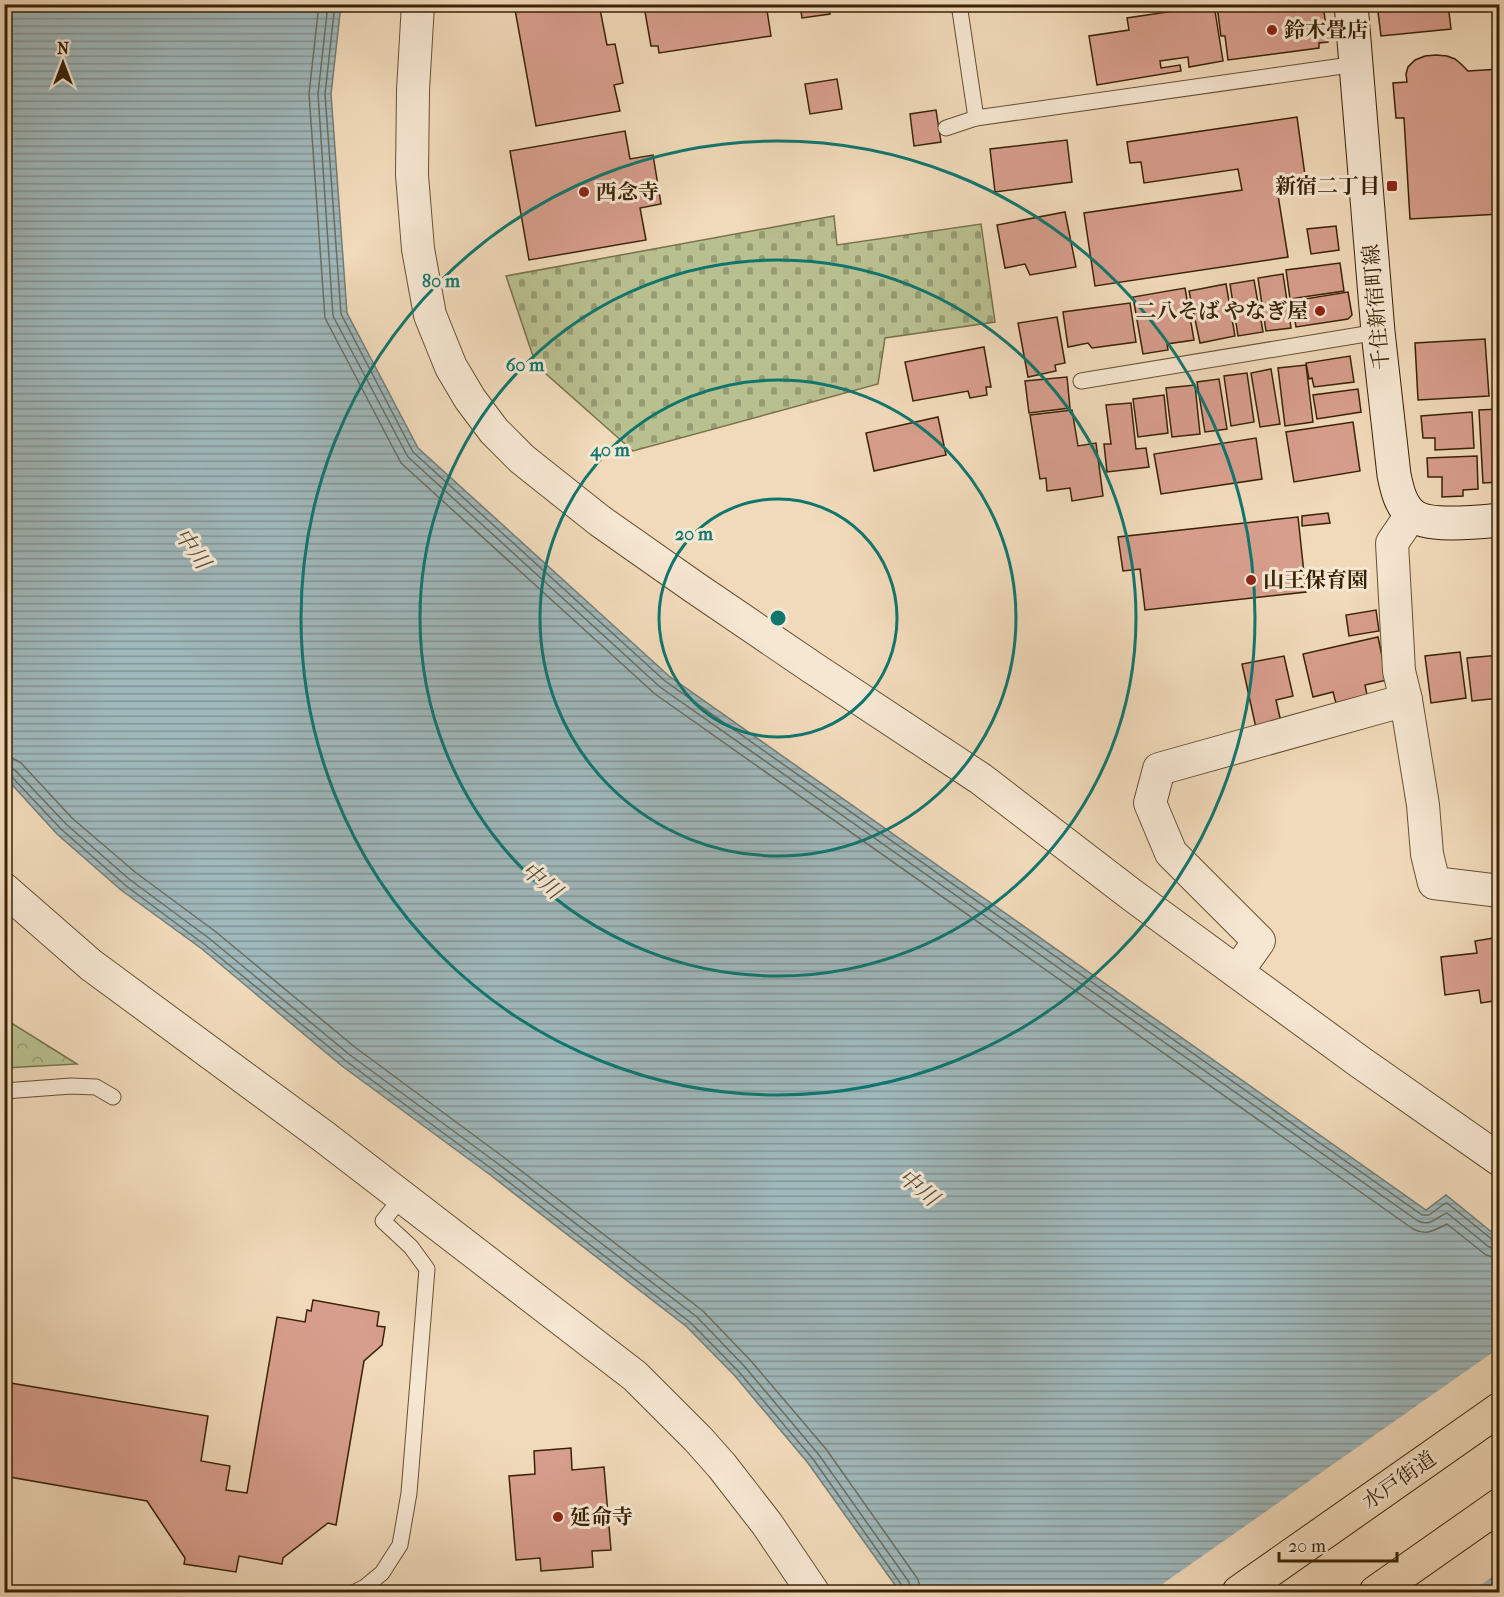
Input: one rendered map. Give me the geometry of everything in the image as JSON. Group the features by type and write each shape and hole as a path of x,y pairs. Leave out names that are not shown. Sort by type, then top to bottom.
{"highway":[{"name":"水戸街道","path":"1239,1593 1500,1409"},
{"path":"1376,1593 1500,1504"}],"main road":[{"name":"千住新宿町線","path":"1351,4 1377,332 1394,475 1399,498 1412,515"},
{"path":"1412,515 1429,522 1463,523 1500,520"}],"street":[{"path":"418,4 413,90 412,175 418,249 430,315 451,367 470,399 494,431 522,459 600,521 813,668 981,779 1132,895 1360,1062 1500,1160"},
{"path":"1412,515 1392,543 1399,671 1423,805 1427,854 1434,883 1500,891"},
{"path":"1237,972 1260,941 1171,854 1150,802 1159,770 1406,700"},
{"path":"4,889 91,965 323,1136 635,1376 698,1438 722,1466 767,1524 813,1593"}],"lane":[{"path":"959,4 976,118"},
{"path":"946,128 976,118 1357,64"},
{"path":"1081,381 1377,332"},
{"path":"4,1091 71,1086 96,1087 113,1097"},
{"path":"355,1593 382,1574 400,1545 409,1493 427,1269 411,1247 383,1221 402,1197"}],"green space":[{"path":"834,216 837,245 981,224 995,322 885,338 878,384 633,451 536,365 506,276"},
{"path":"5,1019 77,1064 5,1068"}],"water":[{"name":"中川","path":"4,5 341,5 331,94 347,313 418,448 669,676 1426,1210 1446,1195 1499,1238 1499,1592 900,1592 808,1463 735,1376 687,1327 489,1174 342,1066 202,949 121,890 57,834 5,777"}],"pier":[{"path":"1499,1348 1499,1572 1471,1592 1151,1592"}],"building":[{"path":"514,4 599,4 607,45 615,44 623,83 614,85 620,111 536,126"},
{"path":"652,4 766,4 771,36 659,53 658,46 651,46 644,6"},
{"path":"800,4 828,4 830,14 802,18"},
{"path":"1227,4 1323,4 1328,42 1319,43 1319,48 1228,60 1225,36 1221,36 1217,6"},
{"path":"1377,4 1448,4 1451,29 1381,36"},
{"path":"1214,5 1223,61 1189,67 1188,57 1160,61 1161,68 1180,65 1181,71 1097,85 1089,36 1129,30 1127,18"},
{"path":"1436,55 1455,59 1468,71 1500,69 1500,214 1410,219 1404,118 1396,118 1393,83 1407,82 1408,67 1415,60"},
{"path":"837,79 842,109 810,114 805,84"},
{"path":"936,110 941,142 914,146 910,114"},
{"path":"1297,117 1307,190 1278,195 1288,257 1095,286 1084,213 1242,190 1238,169 1144,183 1141,162 1130,163 1127,142"},
{"path":"625,131 630,159 653,155 661,204 640,208 646,240 529,260 510,151"},
{"path":"1067,140 1072,182 995,192 990,149"},
{"path":"1065,212 1076,267 1030,275 1025,264 1005,268 997,225"},
{"path":"1336,226 1339,250 1311,254 1307,229"},
{"path":"1340,263 1344,291 1290,299 1286,270"},
{"path":"1283,274 1291,328 1266,331 1258,278"},
{"path":"1254,280 1263,332 1238,336 1230,284"},
{"path":"1226,284 1235,336 1200,343 1189,291"},
{"path":"1185,288 1194,340 1167,344 1168,350 1143,354 1133,297"},
{"path":"1348,292 1352,315 1348,319 1296,327 1292,301"},
{"path":"1130,303 1136,342 1092,348 1088,343 1068,347 1063,312"},
{"path":"1057,317 1065,363 1055,365 1056,371 1028,377 1018,323"},
{"path":"1485,339 1489,396 1418,400 1415,343"},
{"path":"984,347 991,387 986,387 987,395 970,398 968,391 913,401 905,362"},
{"path":"1350,356 1354,382 1314,387 1312,378 1309,379 1306,363"},
{"path":"1306,365 1313,422 1285,426 1278,368"},
{"path":"1271,369 1280,424 1260,427 1251,373"},
{"path":"1247,373 1254,422 1231,426 1224,376"},
{"path":"1067,377 1070,408 1029,413 1025,381"},
{"path":"1219,379 1227,429 1205,432 1197,382"},
{"path":"1195,385 1200,434 1172,437 1166,388"},
{"path":"1358,389 1361,412 1317,419 1313,395"},
{"path":"1164,395 1168,433 1138,437 1133,399"},
{"path":"1131,403 1136,449 1146,448 1149,467 1107,472 1104,444 1111,444 1106,405"},
{"path":"1500,409 1500,482 1483,483 1479,410"},
{"path":"1072,410 1078,446 1096,443 1103,496 1072,501 1070,488 1047,491 1046,478 1040,479 1030,415"},
{"path":"1472,412 1474,448 1435,450 1435,438 1423,438 1421,416"},
{"path":"938,417 946,455 874,471 866,433"},
{"path":"1353,422 1360,471 1294,482 1286,432"},
{"path":"1256,438 1262,479 1161,494 1154,454"},
{"path":"1477,456 1478,489 1463,490 1463,496 1442,497 1442,477 1428,477 1427,458"},
{"path":"1328,513 1330,523 1302,526 1302,516"},
{"path":"1298,517 1306,592 1145,610 1140,569 1123,571 1118,537"},
{"path":"1376,610 1379,631 1349,636 1346,615"},
{"path":"1378,637 1387,680 1365,685 1367,695 1336,703 1333,692 1313,697 1303,654"},
{"path":"1460,652 1466,698 1431,703 1425,656"},
{"path":"1500,655 1500,698 1472,701 1467,658"},
{"path":"1284,656 1293,696 1276,700 1281,722 1256,728 1242,664"},
{"path":"1500,937 1500,1000 1481,1003 1479,990 1445,995 1441,957 1477,953 1475,941"},
{"path":"313,1300 379,1312 377,1326 385,1327 382,1345 364,1361 336,1525 328,1523 283,1558 282,1564 239,1556 236,1572 184,1564 185,1558 147,1501 4,1476 4,1382 208,1416 201,1461 230,1466 226,1490 247,1493 277,1317 305,1322 307,1310 311,1311"},
{"path":"571,1448 572,1470 604,1467 611,1550 592,1551 593,1567 541,1571 540,1558 516,1560 509,1476 535,1474 534,1451"}],"place":[{"name":"鈴木畳店","path":"1272,30"},
{"name":"新宿二丁目","path":"1392,186"},
{"name":"西念寺","path":"584,192"},
{"name":"二八そば やなぎ屋","path":"1320,311"},
{"name":"山王保育園","path":"1251,580"},
{"name":"延命寺","path":"558,1517"}]}
